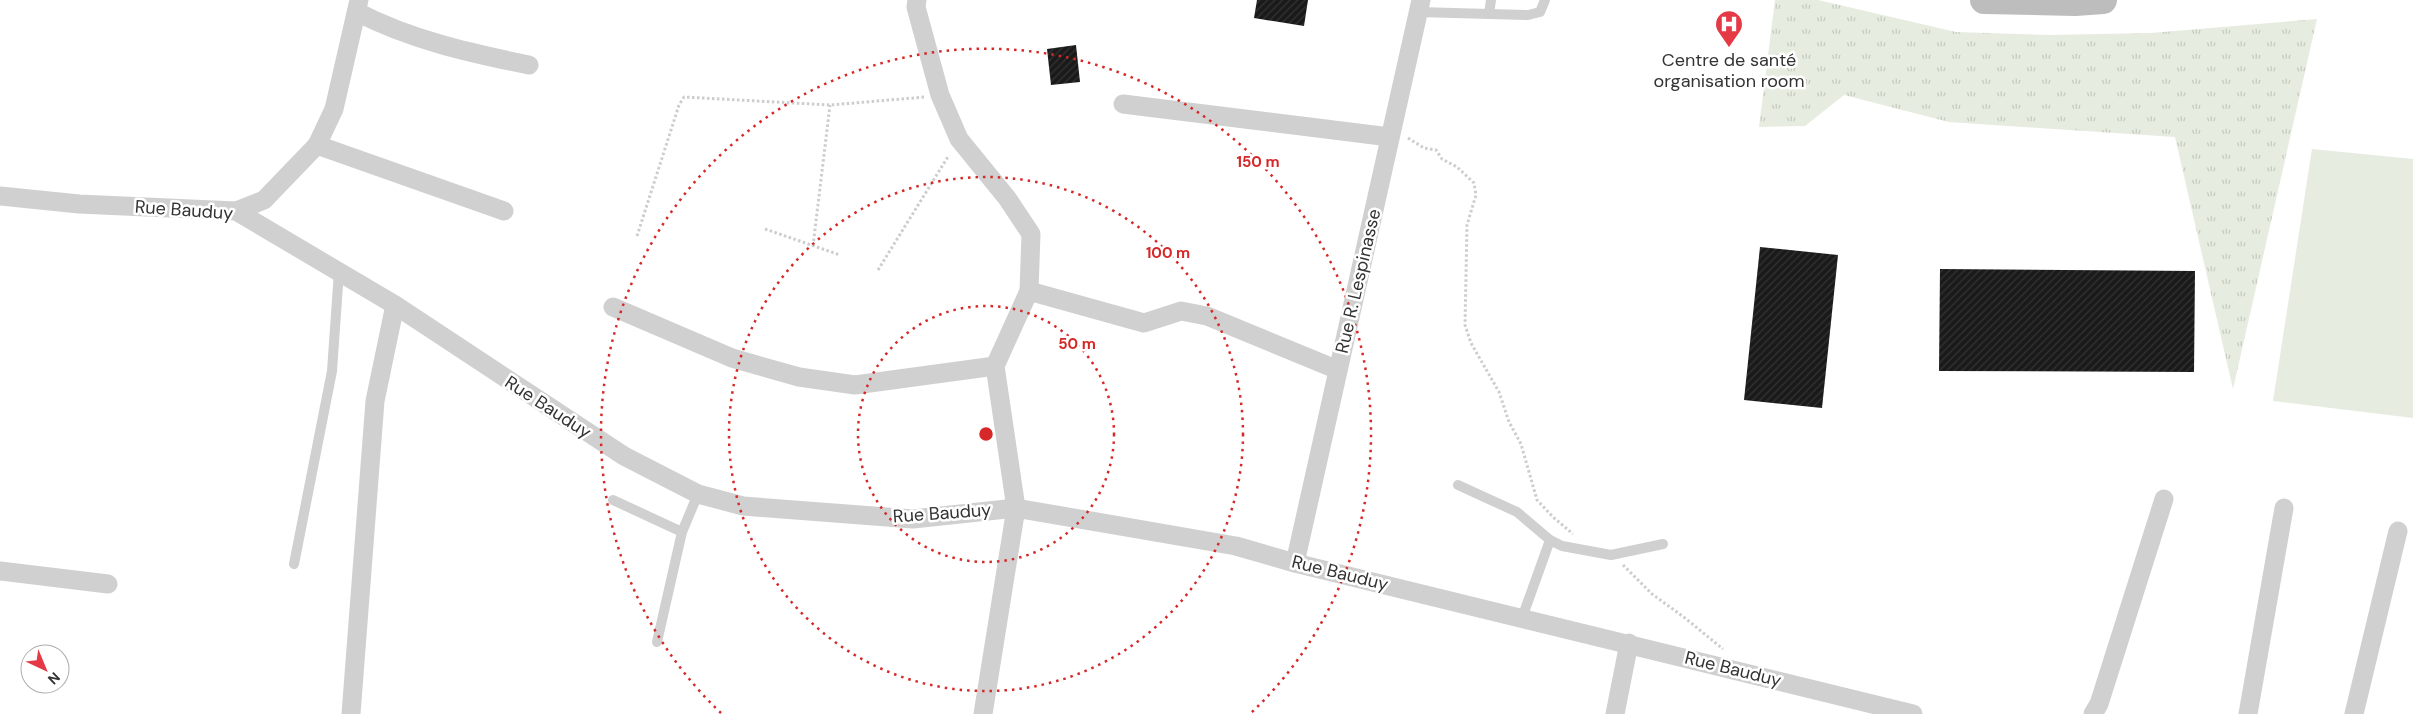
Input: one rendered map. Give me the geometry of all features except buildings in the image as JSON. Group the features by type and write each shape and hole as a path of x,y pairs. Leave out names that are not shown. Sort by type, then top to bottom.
{"main road":[{"path":"1984,0 2075,2 2103,0"}],"street":[{"path":"916,0 916,7 940,95 959,139 1007,198 1031,234 1029,291 995,366 1016,508 983,714"},
{"path":"236,211 264,200 317,145 334,109 358,6 380,24 428,41 474,54 530,65"},
{"name":"Rue R. Lespinasse","path":"1296,563 1419,6"},
{"path":"1123,104 1391,133"},
{"path":"317,145 504,211"},
{"name":"Rue Bauduy","path":"0,196 79,204 236,211 395,305 624,456 698,494 743,506 913,519 1016,508 1236,546 1296,563 1630,643 1913,714"},
{"path":"1029,291 1144,323 1181,311 1207,316 1338,370"},
{"path":"351,714 375,402 395,305"},
{"path":"613,307 732,358 799,378 854,385 995,366"},
{"path":"2093,714 2099,704 2164,499"},
{"path":"2248,714 2284,508"},
{"path":"2354,714 2398,530"},
{"path":"0,571 108,584"},
{"path":"1614,714 1630,643"}],"lane":[{"path":"1489,14 1491,0"},
{"path":"1419,6 1489,14 1535,14 1542,8 1545,0"},
{"path":"294,564 323,407 332,371 340,271"},
{"path":"1458,485 1517,512 1550,540 1562,546 1611,555 1663,544"},
{"path":"657,642 682,532 698,494"},
{"path":"613,500 682,532"},
{"path":"1522,618 1550,540"}],"path":[{"path":"637,236 679,105 684,97 830,106 940,95"},
{"path":"814,246 830,106"},
{"path":"1391,133 1424,148 1436,150 1442,159 1457,167 1474,183 1476,195 1467,225 1465,325 1471,343 1499,392 1509,422 1521,444 1537,500 1553,517 1578,537"},
{"path":"878,270 959,139"},
{"path":"765,229 840,255"},
{"path":"1611,555 1652,594 1722,648 1735,670"}],"green space":[{"path":"1775,0 1818,0 1956,32 2048,35 2151,33 2317,19 2233,389 2175,137 1949,122 1844,95 1805,126 1759,127"},
{"path":"2312,149 2413,159 2413,418 2273,401"}],"place":[{"name":"Centre de santé organisation room","path":"1729,48"}]}
